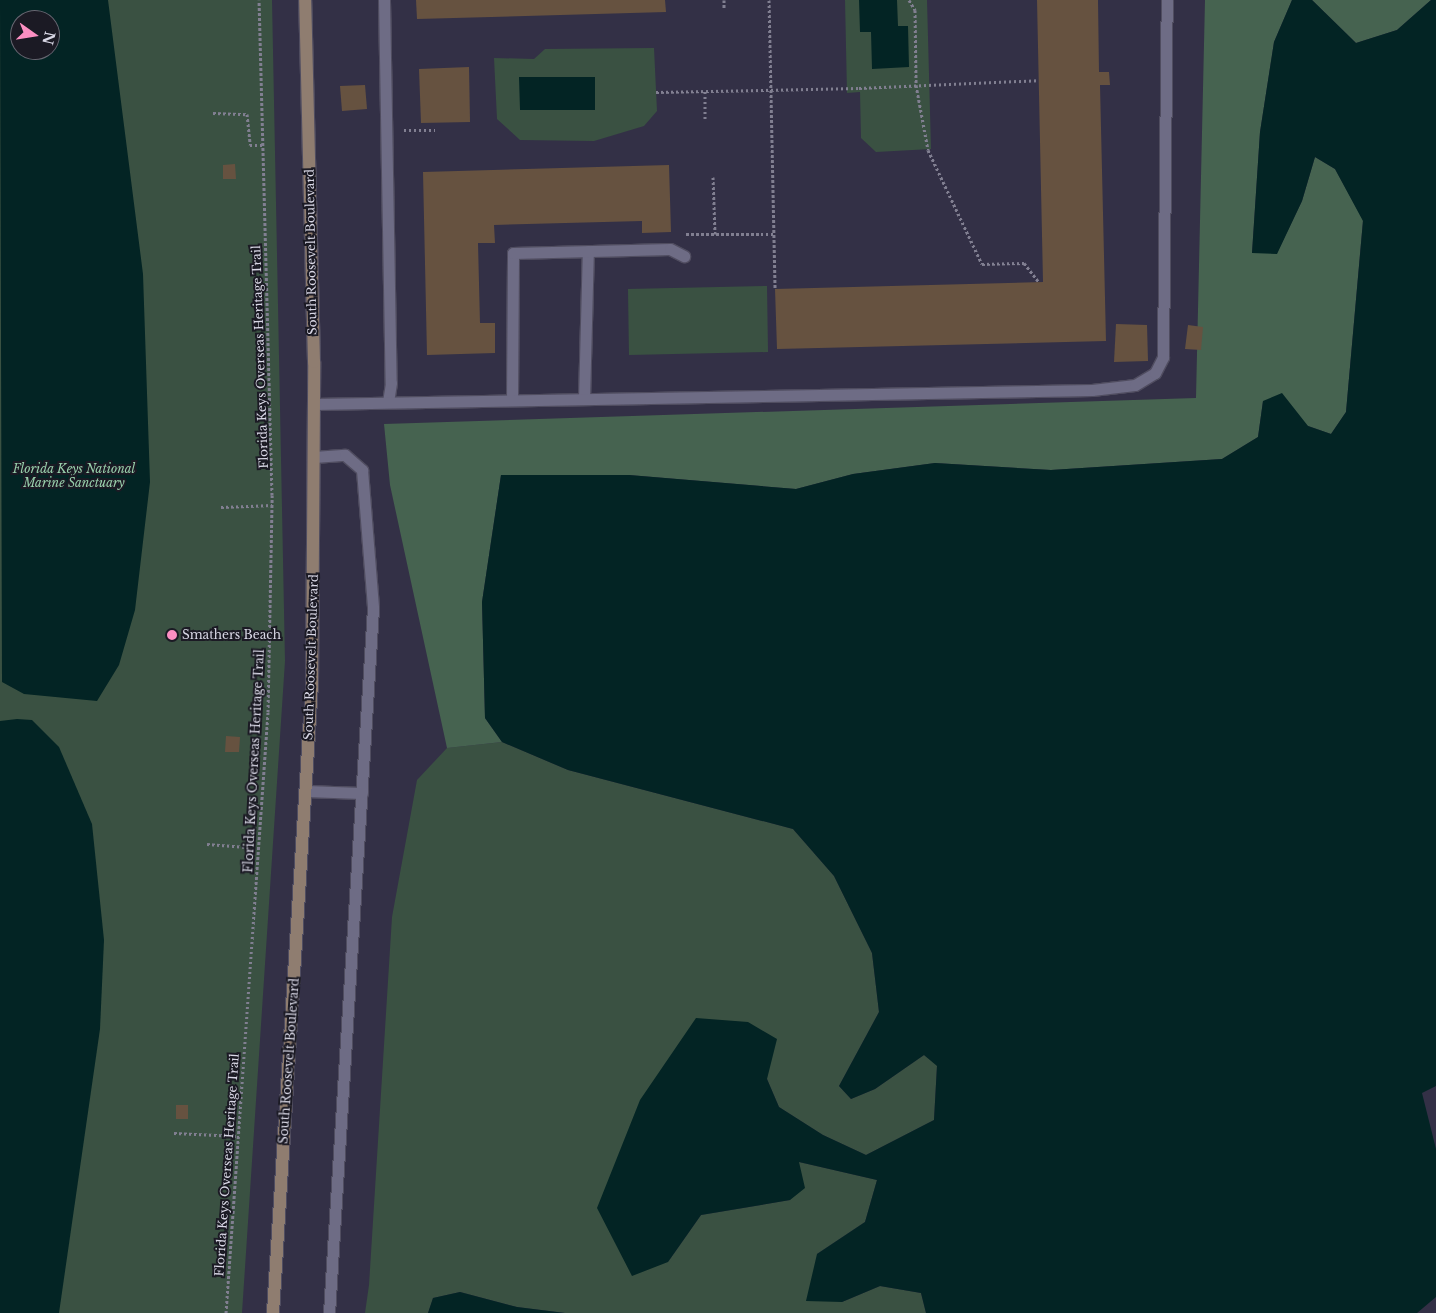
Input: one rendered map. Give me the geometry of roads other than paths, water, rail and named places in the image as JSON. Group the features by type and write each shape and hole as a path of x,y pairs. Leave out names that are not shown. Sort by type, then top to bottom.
{"main road":[{"name":"South Roosevelt Boulevard","path":"273,1313 312,685 314,404 305,0"}],"lane":[{"path":"384,0 391,383 388,402"},
{"path":"314,404 1092,390 1135,385 1155,373 1163,357 1167,0"},
{"path":"512,400 513,254 670,249 684,256"},
{"path":"584,399 588,251"},
{"path":"314,456 345,455 362,470 373,608 329,1313"},
{"path":"305,790 362,793"}],"place":[{"name":"Smathers Beach","path":"172,635"}],"park label":[{"name":"Florida Keys National Marine Sanctuary","path":"74,476"}]}
